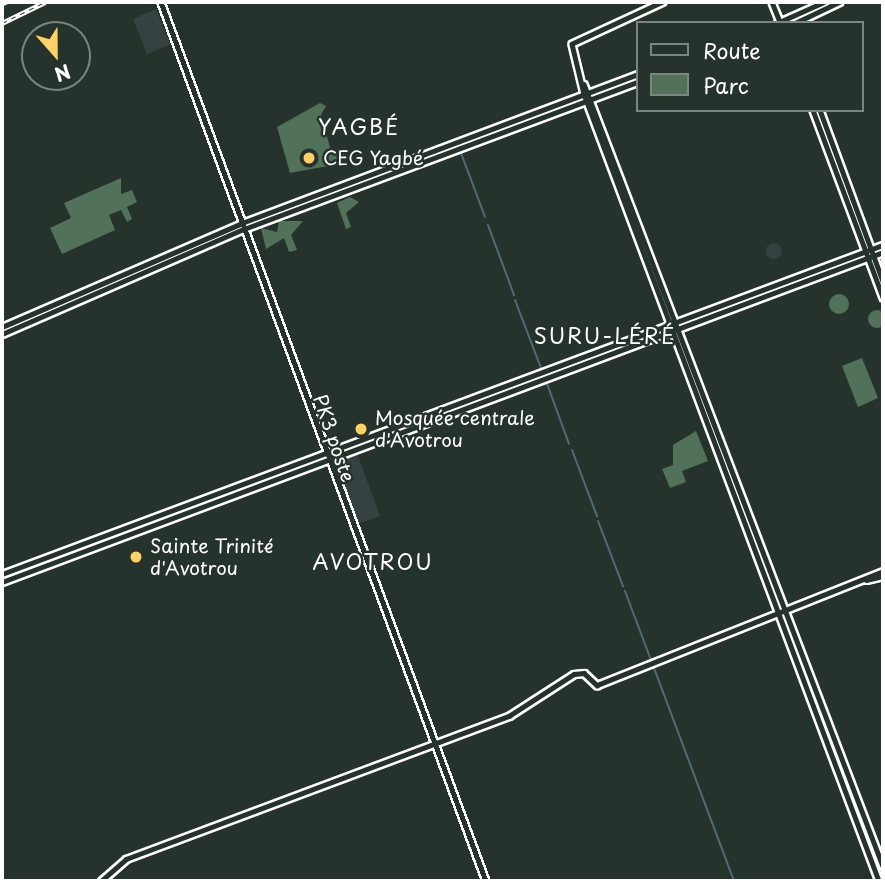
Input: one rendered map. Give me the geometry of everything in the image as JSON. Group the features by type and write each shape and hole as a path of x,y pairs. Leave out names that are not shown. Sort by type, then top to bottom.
{"highway":[{"path":"2,10 19,2"},
{"path":"2,17 32,2"}],"street":[{"name":"PK3 poste","path":"161,2 432,747 486,881"},
{"path":"772,2 781,21"},
{"path":"783,21 824,2"},
{"path":"799,21 839,2"},
{"path":"589,100 590,92 584,84 572,44 659,3"},
{"path":"2,327 243,226 636,75"},
{"path":"2,334 243,226 636,83"},
{"path":"583,94 584,84"},
{"path":"583,94 589,100 879,881"},
{"path":"814,112 869,250"},
{"path":"821,112 883,297"},
{"path":"2,582 674,327 883,244"},
{"path":"2,574 326,452 883,252"},
{"path":"871,257 883,281"},
{"path":"674,327 787,611 883,866"},
{"path":"101,881 126,859 432,747 509,716 574,674 584,673 597,685 883,573"}],"shaded area":[{"path":"156,9 170,44 147,54 133,19"},
{"path":"771,243 777,243 782,251 780,257 771,259 766,254 766,248"},
{"path":"357,453 380,516 352,526 329,464"}],"green space":[{"path":"320,103 326,106 321,115 331,151 344,163 290,173 277,127"},
{"path":"121,178 121,194 132,190 137,202 127,207 132,219 127,222 121,210 109,215 115,230 62,254 50,228 71,218 64,203"},
{"path":"350,197 359,202 346,213 351,227 346,229 337,203"},
{"path":"279,221 303,221 291,235 297,250 289,252 284,238 266,249 261,228 277,232"},
{"path":"839,294 846,297 849,304 846,311 839,314 832,311 829,304 832,297"},
{"path":"877,310 883,313 886,319 883,325 877,328 871,325 868,319 871,313"},
{"path":"862,358 878,398 858,407 842,366"},
{"path":"696,431 708,461 682,471 686,482 670,488 662,469 673,465 673,445"}],"waterway":[{"path":"817,112 883,290"},
{"path":"461,153 485,217"},
{"path":"488,225 514,295"},
{"path":"515,300 541,368"},
{"path":"677,333 701,398"},
{"path":"546,381 569,444"},
{"path":"703,402 728,468"},
{"path":"572,450 597,516"},
{"path":"730,472 754,538"},
{"path":"598,521 623,586"},
{"path":"756,542 781,609"},
{"path":"625,591 734,881"},
{"path":"784,617 854,801"},
{"path":"856,809 883,881"}],"railway":[{"path":"2,23 45,2"}],"place":[{"name":"CEG Yagbé","path":"309,158"},
{"name":"Mosquée centrale d'Avotrou","path":"361,429"},
{"name":"Sainte Trinité d'Avotrou","path":"136,557"}],"district":[{"name":"YAGBÉ","path":"359,126"},
{"name":"SURU-LÉRÉ","path":"605,335"},
{"name":"AVOTROU","path":"373,561"}]}
